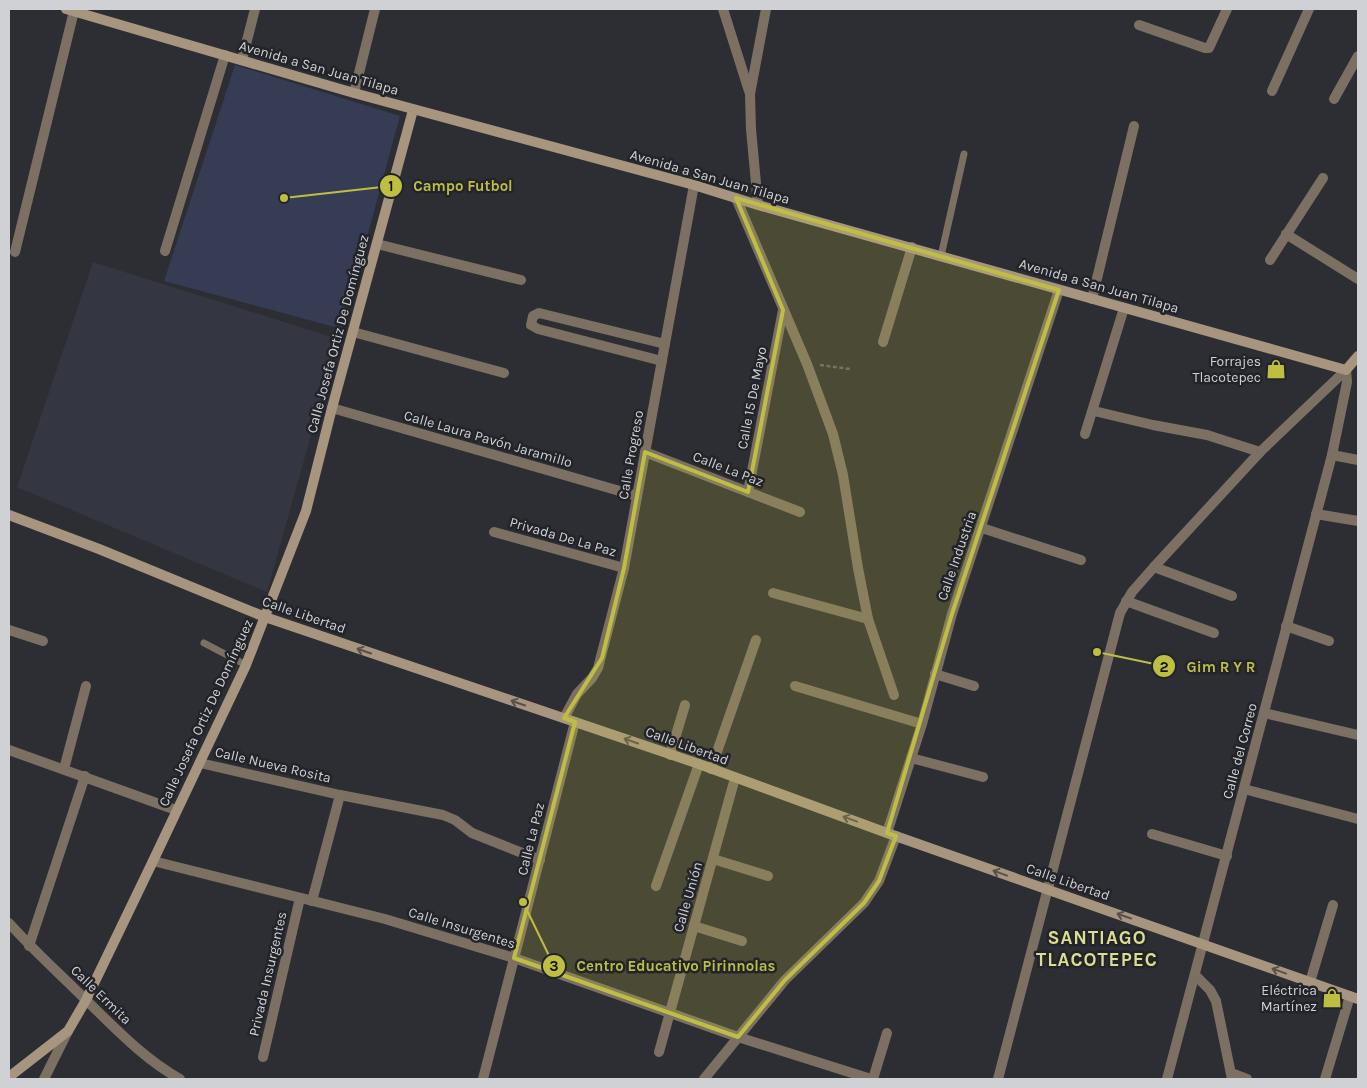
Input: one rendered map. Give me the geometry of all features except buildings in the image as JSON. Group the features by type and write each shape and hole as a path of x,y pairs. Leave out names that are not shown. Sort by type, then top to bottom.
{"main road":[{"name":"Avenida a San Juan Tilapa","path":"70,10 413,110 694,185 758,205 1346,370"},
{"name":"Calle Josefa Ortiz De Domínguez","path":"68,1031 86,1000 246,665 306,511 413,110"},
{"path":"1346,370 1358,356"},
{"name":"Calle Libertad","path":"9,515 99,549 265,617 699,764 1354,998"},
{"path":"9,1077 68,1031"}],"street":[{"path":"242,60 255,9"},
{"path":"354,93 375,9"},
{"path":"723,9 750,94"},
{"path":"758,205 751,129 750,94 766,9"},
{"path":"1139,25 1209,48 1227,9"},
{"path":"1272,91 1310,9"},
{"path":"15,252 70,10"},
{"path":"165,251 225,55"},
{"path":"1334,99 1358,56"},
{"path":"1092,299 1134,126"},
{"path":"1270,260 1323,178"},
{"name":"Calle Progreso","path":"564,718 577,694 592,678 598,668 624,568 694,185"},
{"path":"736,198 826,412 839,455 868,619 894,695"},
{"path":"1286,234 1358,279"},
{"path":"377,244 521,280"},
{"path":"883,342 912,247"},
{"name":"Calle Industria","path":"704,1079 785,980 864,903 879,881 911,758 952,614 982,528 1059,290"},
{"path":"1086,434 1124,308"},
{"name":"Calle 15 De Mayo","path":"748,492 782,310"},
{"path":"662,361 538,329 531,325 531,320 533,316 539,314 665,344"},
{"path":"353,332 504,372"},
{"path":"636,354 640,338"},
{"path":"998,1079 1116,624 1126,601 1154,567 1260,452 1346,370"},
{"name":"Calle del Correo","path":"1167,1079 1332,455 1347,382 1346,370"},
{"name":"Calle Laura Pavón Jaramillo","path":"332,408 637,496"},
{"path":"1094,411 1207,435 1260,452"},
{"name":"Calle La Paz","path":"645,452 800,512"},
{"path":"1332,455 1358,460"},
{"path":"1316,514 1358,522"},
{"path":"982,528 1081,560"},
{"name":"Privada De La Paz","path":"494,532 624,568"},
{"path":"1154,567 1232,596"},
{"path":"773,593 868,619"},
{"path":"1126,601 1214,633"},
{"path":"1286,626 1329,641"},
{"path":"9,630 43,641"},
{"path":"711,769 756,640"},
{"path":"935,674 974,686"},
{"path":"64,769 86,686"},
{"path":"795,686 922,724"},
{"path":"670,754 685,705"},
{"path":"1264,713 1358,736"},
{"name":"Calle La Paz","path":"483,1079 575,722"},
{"path":"9,750 176,810"},
{"path":"911,758 982,778"},
{"name":"Calle Nueva Rosita","path":"200,763 340,795 443,815 455,820 472,832 540,860"},
{"path":"656,886 699,764"},
{"path":"29,946 85,776"},
{"name":"Calle Unión","path":"659,1052 735,778"},
{"path":"1244,789 1358,819"},
{"name":"Calle Nueva Rosita","path":"312,901 340,795"},
{"path":"1152,834 1227,856"},
{"path":"713,859 768,876"},
{"name":"Calle Insurgentes","path":"153,861 385,919 514,958 844,1075 872,1079"},
{"name":"Privada Insurgentes","path":"263,1057 300,898"},
{"path":"1310,982 1333,905"},
{"name":"Calle Ermita","path":"9,924 29,946 110,1024 144,1054 180,1079"},
{"path":"694,926 742,941"},
{"path":"1195,975 1210,990 1216,1001 1231,1076 1247,1079"},
{"path":"1325,1079 1354,998"},
{"name":"Calle Josefa Ortiz De Domínguez","path":"44,1079 68,1031"},
{"path":"872,1079 888,1033"}],"lane":[{"path":"941,256 964,154"},
{"path":"204,643 246,665"}],"path":[{"path":"806,364 850,369"}],"highlighted area":[{"path":"736,198 1059,290 952,614 887,833 896,836 879,881 864,903 785,980 738,1037 514,958 575,722 564,718 602,658 624,568 645,452 748,492 783,310"}],"shaded area":[{"path":"235,65 400,116 342,329 164,281"},
{"path":"93,262 338,339 267,592 17,487"}],"place":[{"name":"Campo Futbol","path":"284,198"},
{"name":"Forrajes Tlacotepec","path":"1276,369"},
{"name":"Gim R Y R","path":"1097,652"},
{"name":"Centro Educativo Pirinnolas","path":"523,902"},
{"name":"Eléctrica Martínez","path":"1332,998"}],"district":[{"name":"SANTIAGO TLACOTEPEC","path":"1097,949"}]}
